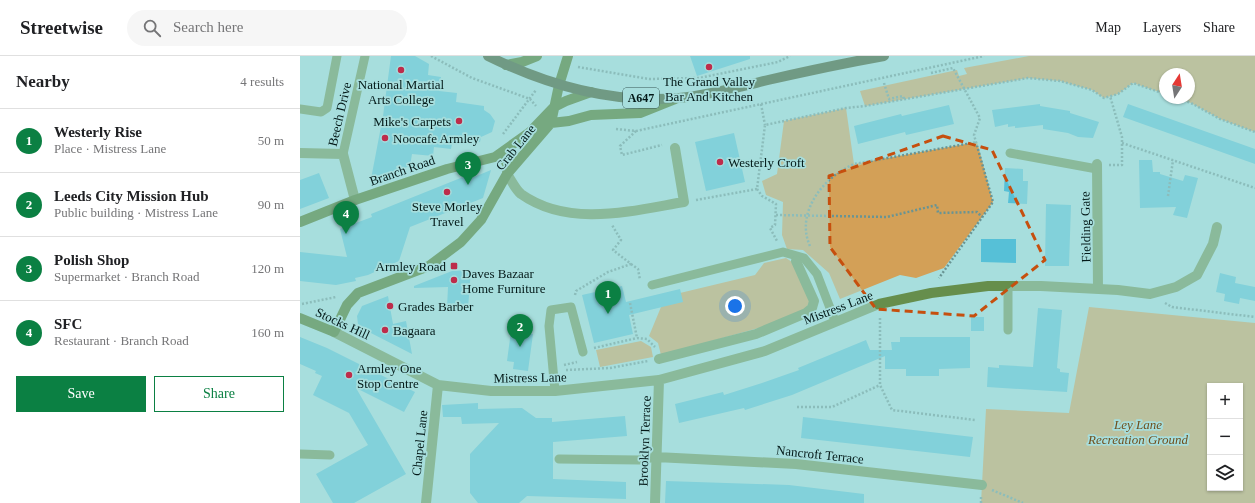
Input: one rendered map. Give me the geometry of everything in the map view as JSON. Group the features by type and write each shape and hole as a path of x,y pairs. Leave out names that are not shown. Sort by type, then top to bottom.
{"main road":[{"name":"A647","path":"488,56 506,65 559,85 606,96 677,98 698,96 884,56"}],"street":[{"path":"506,65 522,62 537,56"},
{"name":"Crab Lane","path":"334,332 347,305 358,293 429,266 461,242 481,220 508,174 551,123 559,85 568,56"},
{"name":"Branch Road","path":"300,222 354,200 447,169 495,157 530,132 554,107 591,92"},
{"path":"551,123 569,121 591,115 640,113 677,98"},
{"path":"501,153 508,166 508,174 520,193 548,208 580,214 606,215 684,202 675,148"},
{"path":"300,153 343,154"},
{"name":"Beech Drive","path":"343,154 354,200"},
{"name":"Fielding Gate","path":"1097,167 1098,289"},
{"name":"Mistress Lane","path":"438,385 491,391 555,391 659,380 765,351 879,304 931,293 988,286 1008,286 1098,289 1150,294 1176,287 1197,275 1213,244 1217,227"},
{"path":"659,359 756,334 806,313 812,308 814,301 796,261"},
{"name":"Stocks Hill","path":"300,318 334,332 438,385"},
{"name":"Brooklyn Terrace","path":"655,503 659,380"},
{"name":"Chapel Lane","path":"426,503 438,385"},
{"name":"Nancroft Terrace","path":"656,457 796,464 982,485"}],"lane":[{"path":"300,109 321,112 326,108 337,56"},
{"name":"Beech Drive","path":"343,154 365,56"},
{"path":"1010,153 1097,167"},
{"path":"652,285 783,252 804,258 817,274 835,321"},
{"path":"1008,286 1008,330"},
{"path":"555,391 550,326 551,310 571,307 587,351"},
{"path":"300,454 330,455"},
{"path":"559,459 639,460 656,457"}],"path":[{"path":"431,56 472,78 530,99 496,141 501,153"},
{"path":"573,66 649,79 699,78 778,62 790,56"},
{"path":"608,128 636,131 984,56"},
{"path":"930,74 953,68 980,118 974,135 993,202 944,268 931,293"},
{"path":"765,125 846,108 1028,78 1060,81 1092,90 1104,98 1118,94 1133,83 1159,92"},
{"path":"884,83 889,99 902,96 904,99"},
{"path":"1097,167 1122,165 1122,143 1110,96"},
{"path":"761,104 765,125 757,189 762,196 776,204 775,225 770,228 783,252"},
{"path":"1193,104 1220,119 1255,132"},
{"path":"636,131 620,146 622,155 660,145 675,148"},
{"path":"811,249 805,236 806,215 817,194 841,170 854,164 977,142"},
{"path":"1122,143 1255,188"},
{"path":"1168,196 1173,160"},
{"path":"684,202 757,189"},
{"path":"776,215 887,217 937,205 938,213 977,212 982,217"},
{"path":"621,240 613,250 638,269 640,281"},
{"path":"582,287 608,272 631,264"},
{"path":"300,304 358,293"},
{"path":"1150,294 1172,307 1255,318"},
{"path":"630,303 637,338"},
{"path":"879,304 880,385 892,410 975,420"},
{"path":"580,362 559,366 566,370 587,370 610,368 659,359 652,344 647,340 637,338 587,351"},
{"path":"797,407 832,407 880,385"},
{"path":"982,485 1023,503"}],"highlighted area":[{"path":"943,136 992,150 1045,260 974,316 876,309 830,247 829,176"}],"green space":[{"path":"1029,56 1255,56 1255,132 1220,119 1193,104 1195,104 1195,68 1159,68 1159,92 1133,83 1118,94 1104,98 1092,90 1060,81 1028,78 865,106 860,91 957,70 959,76 967,74 964,68"},
{"path":"846,108 854,164 977,142 993,202 944,268 916,278 900,275 840,299 829,273 803,250 787,249 782,235 783,202 766,195 762,181 777,174 784,121"},
{"path":"786,258 795,264 811,298 806,309 773,324 661,355 658,343 649,336 661,307 680,293 755,275 764,263"},
{"name":"Ley Lane Recreation Ground","path":"1089,307 1255,323 1255,503 981,503 986,409 1069,413"},
{"path":"641,341 651,347 653,357 600,367 596,350"}],"building":[{"path":"391,56 415,56 429,64 428,75 441,77 439,91 457,93 456,102 484,106 484,110 490,114 495,121 492,132 481,137 480,142 453,139 451,149 434,147 433,156 412,154 410,166 371,179 383,116"},
{"name":"The Grand Valley Bar And Kitchen","path":"690,56 750,56 750,59 697,76"},
{"path":"1040,104 1040,106 1070,111 1070,113 1099,122 1093,138 1078,137 1068,133 1043,129 1043,125 1015,128 1015,126 1008,127 1008,124 995,127 992,110"},
{"path":"1128,104 1255,149 1255,164 1123,117"},
{"path":"949,105 954,124 906,135 905,132 858,144 854,126 901,114 902,116"},
{"name":"Westerly Croft","path":"734,133 745,182 706,191 695,142"},
{"path":"1139,160 1152,160 1153,172 1160,172 1160,174 1183,181 1185,175 1198,178 1187,218 1173,215 1176,207 1140,208"},
{"path":"1005,168 1023,169 1023,181 1028,181 1027,204 1008,203 1009,192 1004,191"},
{"path":"491,170 483,198 410,227 399,261 368,275 355,278 356,281 336,285 300,281 300,252 347,257 340,229 372,217 371,214 473,173 474,177"},
{"path":"319,173 329,198 300,209 300,180"},
{"path":"1046,204 1071,205 1069,266 1045,266"},
{"path":"981,239 1016,239 1016,263 981,262"},
{"path":"471,270 468,308 447,307 448,287 414,288 414,286 452,271"},
{"path":"1220,273 1236,277 1235,283 1255,287 1255,301 1240,298 1239,304 1224,301 1225,294 1216,292"},
{"path":"622,286 626,302 680,289 683,302 629,315 633,334 594,343 582,295"},
{"path":"388,296 393,324 406,321 412,354 365,330 358,324 357,316 362,306"},
{"path":"1038,308 1062,310 1057,368 1060,369 1060,372 1069,373 1067,392 987,387 988,367 999,368 999,365 1033,367"},
{"path":"971,317 984,317 984,331 971,331"},
{"path":"511,331 533,334 528,371 513,369 514,362 507,361"},
{"path":"300,337 327,348 415,392 404,412 356,388 406,474 354,503 333,503 316,474 368,445 349,413 313,395 322,376 315,373 316,371 300,364"},
{"path":"900,337 970,337 970,368 939,369 939,376 906,376 906,369 885,369 885,356 792,395 745,410 744,408 679,423 675,404 723,392 724,395 762,383 799,370 798,368 866,340 870,350 892,350 891,342 900,342"},
{"path":"478,403 478,409 522,408 536,418 552,418 552,422 625,416 627,436 553,442 553,479 626,482 626,499 527,496 519,503 478,503 470,493 470,454 499,423 462,424 461,417 443,417 442,405"},
{"path":"803,417 973,437 970,457 801,438"},
{"path":"666,481 789,485 864,494 864,503 665,503"}],"place":[{"name":"The Grand Valley Bar And Kitchen","path":"709,67"},
{"name":"National Martial Arts College","path":"401,70"},
{"name":"Mike's Carpets","path":"459,121"},
{"name":"Noocafe Armley","path":"385,138"},
{"name":"Westerly Croft","path":"720,162"},
{"name":"Polish Shop","path":"468,185"},
{"name":"Steve Morley Travel","path":"447,192"},
{"name":"SFC","path":"346,234"},
{"name":"Armley Road","path":"454,266"},
{"name":"Daves Bazaar Home Furniture","path":"454,280"},
{"name":"Grades Barber","path":"390,306"},
{"name":"Westerly Rise","path":"608,314"},
{"name":"Bagaara","path":"385,330"},
{"name":"Leeds City Mission Hub","path":"520,347"},
{"name":"Armley One Stop Centre","path":"349,375"}]}
